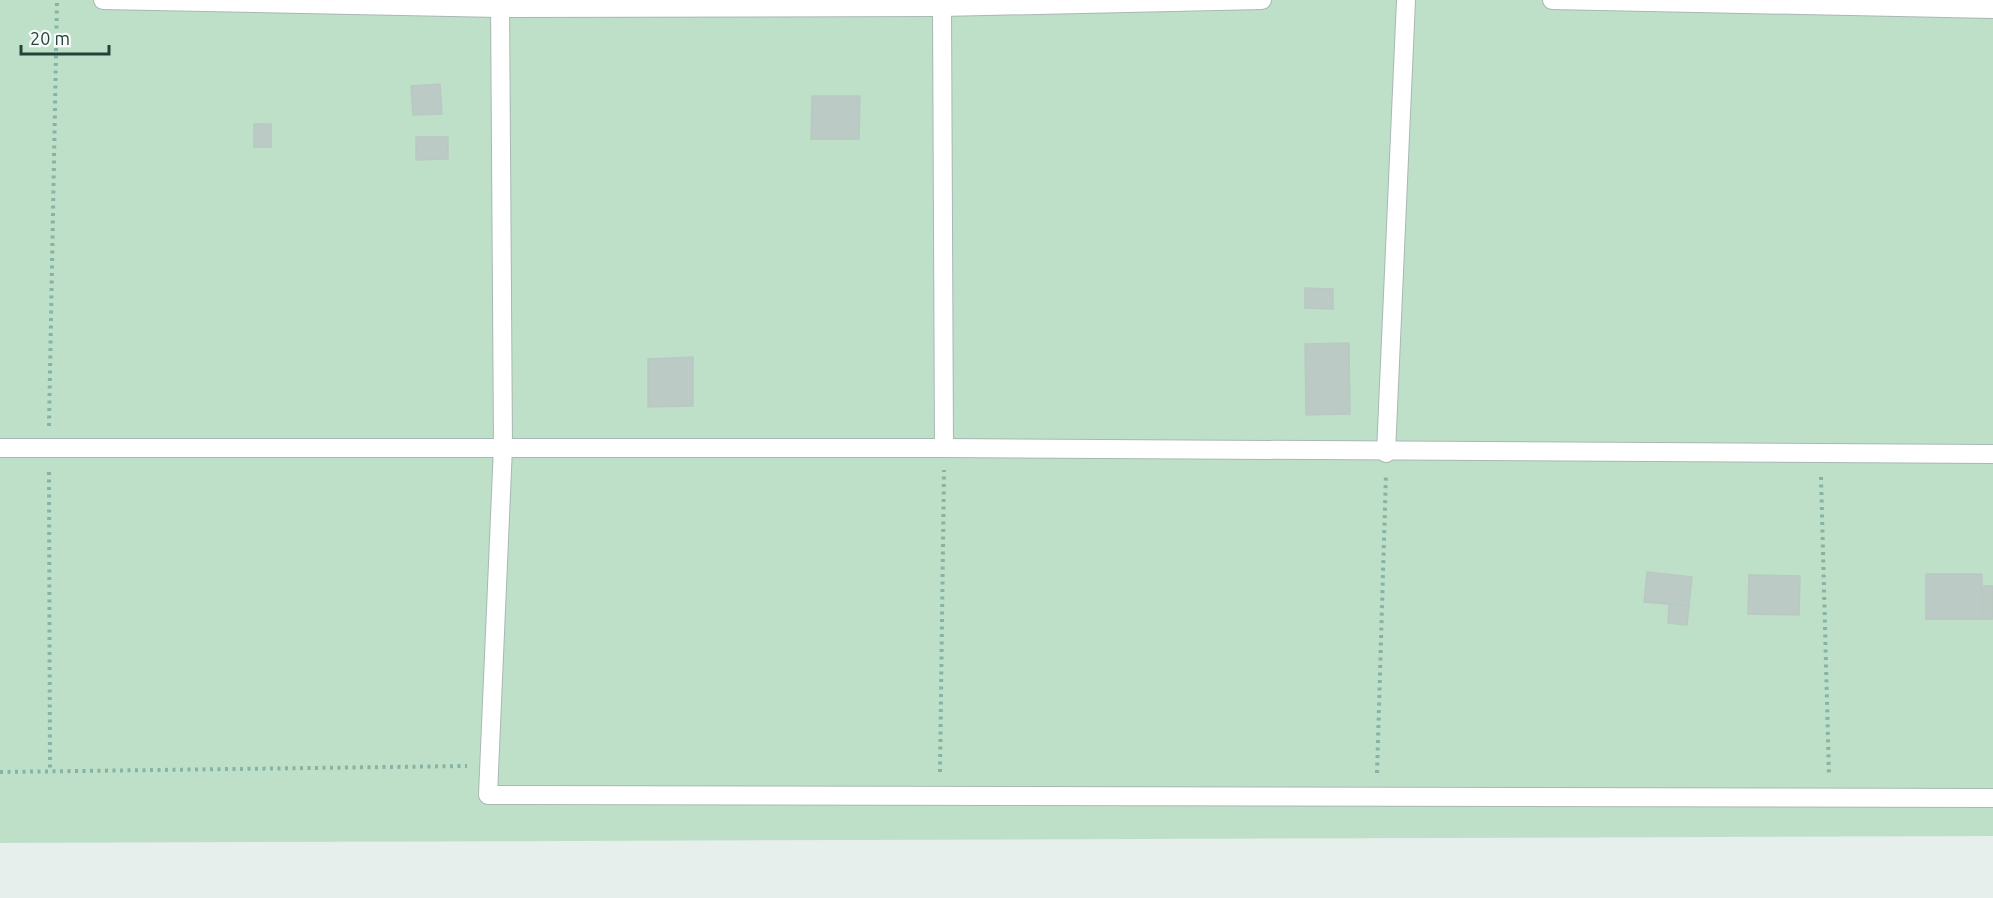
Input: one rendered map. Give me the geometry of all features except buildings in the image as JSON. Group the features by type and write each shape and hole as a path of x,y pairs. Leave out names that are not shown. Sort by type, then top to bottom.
{"street":[{"path":"103,0 942,7 1262,0"},
{"path":"1386,453 1406,0"},
{"path":"1552,0 1993,9"},
{"path":"499,4 503,447 488,795 1993,798"},
{"path":"942,7 944,448"},
{"path":"0,448 944,448 1386,453 1993,454"}],"path":[{"path":"50,772 49,448 57,0"},
{"path":"939,796 944,448"},
{"path":"1377,796 1386,453"},
{"path":"1821,453 1830,797"},
{"path":"0,772 489,766"}],"green space":[{"path":"0,0 1993,0 1993,836 0,843"}]}
